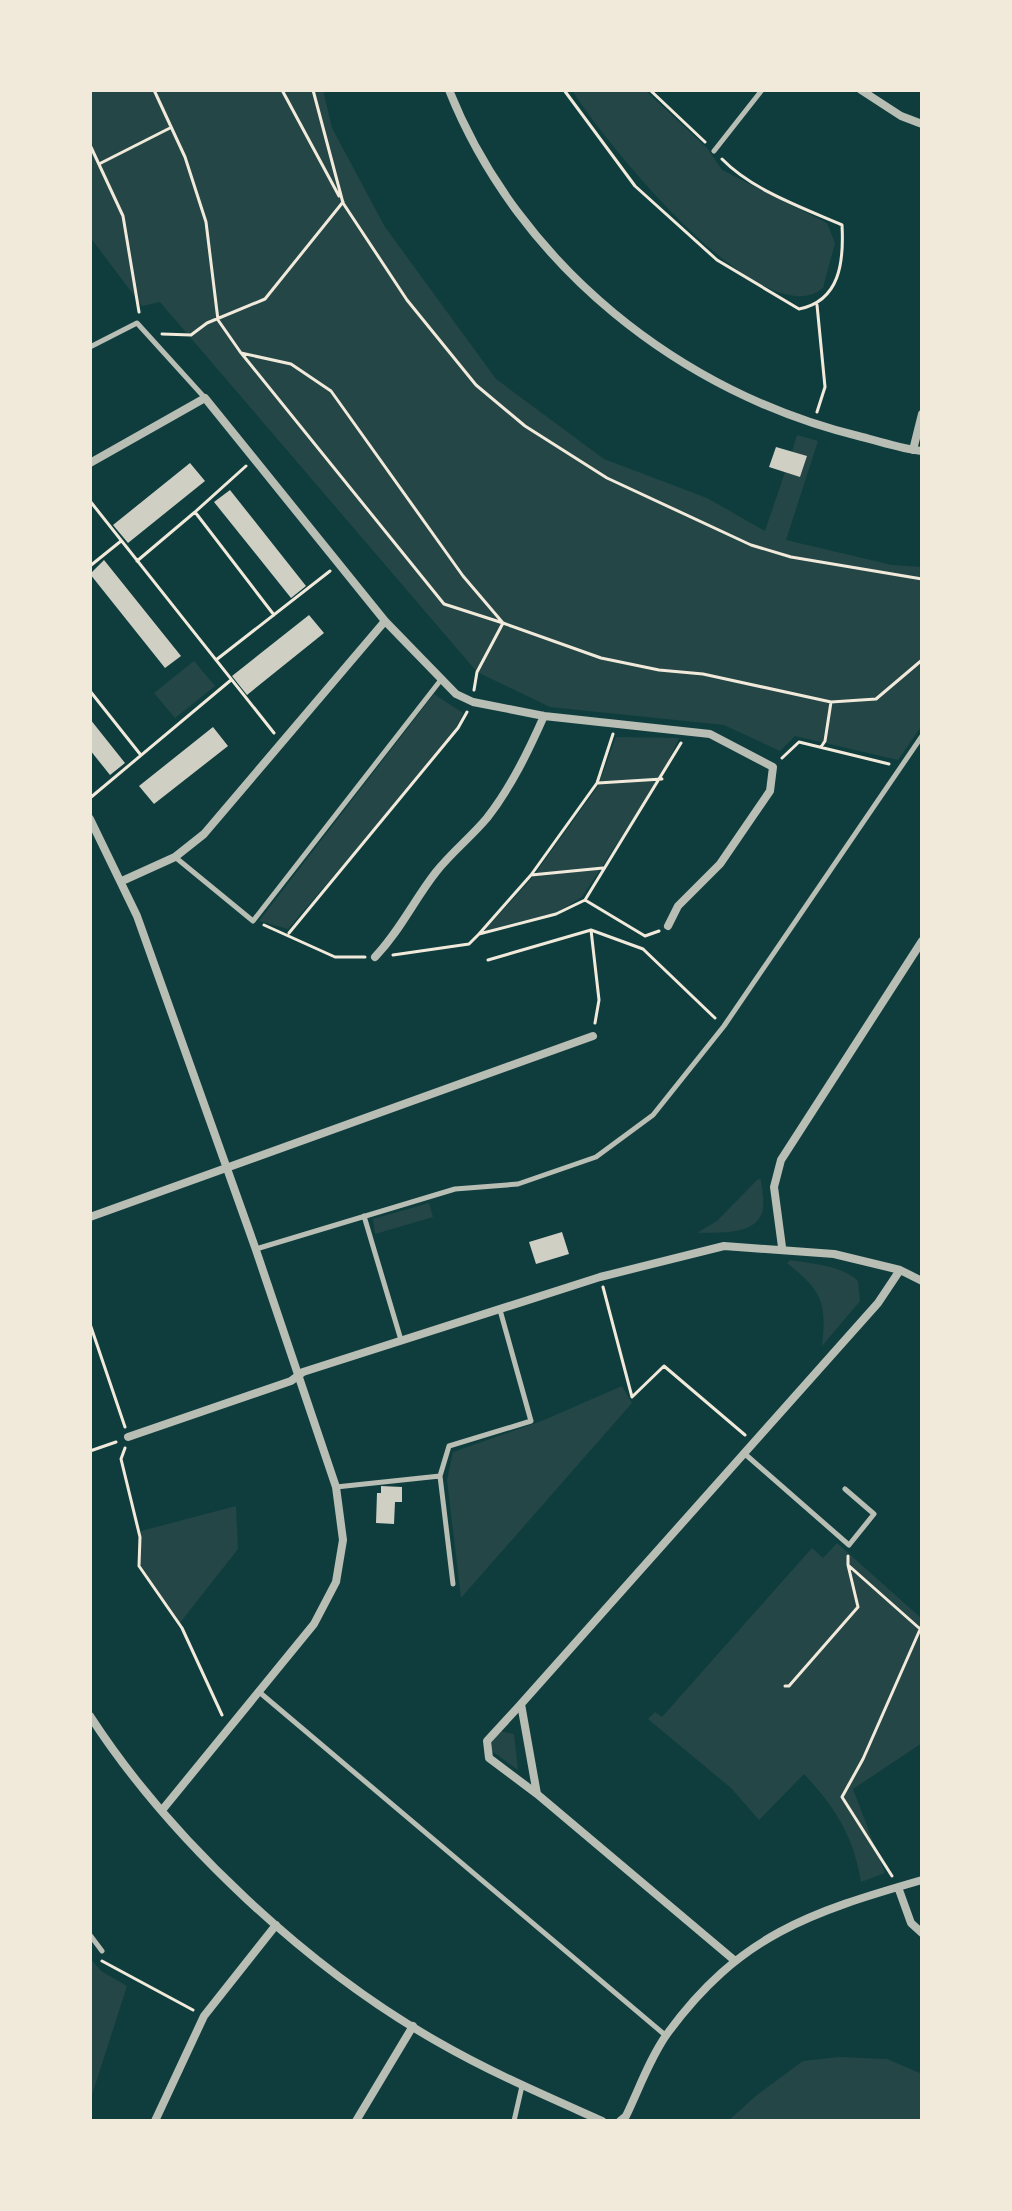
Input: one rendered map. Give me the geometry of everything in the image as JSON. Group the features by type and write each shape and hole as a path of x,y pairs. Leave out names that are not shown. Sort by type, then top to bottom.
{"street":[{"path":"449,90 465,131 509,202 572,277 633,331 757,404 812,425 918,450 922,414"},
{"path":"861,90 901,116 922,124"},
{"path":"90,463 205,398 385,621 440,681 473,702 544,716 710,734 773,767 770,791 720,864 678,906 668,926"},
{"path":"122,881 175,857 204,834 385,621"},
{"path":"375,957 398,932 411,905 438,869 487,818 520,769 544,716"},
{"path":"90,819 122,881 256,1250 336,1487 343,1540 336,1582 314,1624 163,1809"},
{"path":"782,1247 774,1187 781,1160 922,941"},
{"path":"90,1217 593,1036"},
{"path":"128,1437 401,1341 600,1277 724,1246 782,1247 834,1254 900,1270 922,1281"},
{"path":"734,1960 537,1794 489,1758 487,1741 878,1303 900,1270"},
{"path":"521,1704 537,1794"},
{"path":"90,1716 163,1809 218,1870 276,1925 350,1986 413,2026 522,2085 602,2121"},
{"path":"620,2121 626,2116 666,2036 734,1960 775,1931 827,1908 922,1880"},
{"path":"898,1887 911,1923 922,1933"},
{"path":"155,2121 204,2016 276,1925"},
{"path":"356,2121 413,2026"}],"lane":[{"path":"714,151 762,90"},
{"path":"132,316 205,398"},
{"path":"90,347 137,323"},
{"path":"175,857 253,921 440,681"},
{"path":"256,1250 455,1189 518,1184 596,1157 653,1115 724,1026 922,736"},
{"path":"364,1216 401,1341"},
{"path":"453,1584 440,1476 449,1446 531,1421 500,1310"},
{"path":"744,1453 849,1545 874,1514 845,1489"},
{"path":"336,1487 440,1476"},
{"path":"258,1691 666,2036"},
{"path":"90,1935 102,1951"},
{"path":"522,2085 514,2118 522,2121"}],"path":[{"path":"154,90 185,157 206,222 218,320 241,353 444,604 601,658 659,670 703,674 831,702 876,699 922,660"},
{"path":"282,90 343,203 407,300 476,385 525,426 607,478 751,545 791,557 922,579"},
{"path":"313,90 343,203"},
{"path":"564,90 635,186 717,260 799,309 817,305 831,293 843,249 842,225 799,206 731,168 650,90"},
{"path":"99,164 170,128"},
{"path":"90,145 123,216 140,313 137,323"},
{"path":"150,339 163,334 191,335 265,299 343,203"},
{"path":"812,425 825,387 817,305"},
{"path":"241,353 291,364 331,391 463,576 503,623"},
{"path":"137,561 237,474"},
{"path":"90,501 282,743"},
{"path":"195,512 274,615"},
{"path":"90,566 121,541"},
{"path":"216,660 320,580"},
{"path":"289,933 458,728 473,702 477,672 503,623"},
{"path":"90,798 231,680"},
{"path":"90,691 140,754"},
{"path":"821,747 825,741 831,702"},
{"path":"253,921 289,933 335,957 375,957 469,944 531,875 597,783 617,724"},
{"path":"479,934 556,914 585,900 662,779 687,730"},
{"path":"773,767 799,742 902,768"},
{"path":"597,783 662,779"},
{"path":"531,875 605,868"},
{"path":"585,900 645,936 668,926"},
{"path":"488,960 591,930 643,949 724,1026"},
{"path":"591,930 599,1000 593,1036"},
{"path":"600,1277 632,1397 664,1366 754,1442"},
{"path":"90,1324 128,1437 121,1459 140,1537 139,1566 182,1628 228,1728"},
{"path":"90,1451 128,1437"},
{"path":"785,1686 789,1686 858,1607 848,1565 849,1545"},
{"path":"848,1565 921,1626 863,1759 842,1797 898,1887"},
{"path":"102,1962 204,2016"}],"shaded area":[{"path":"90,90 323,90 332,128 385,227 496,379 604,459 707,498 765,531 785,472 800,477 807,457 792,452 797,435 818,441 786,540 892,565 922,567 922,725 898,760 795,736 780,751 724,725 550,707 477,672 160,302 142,306 90,237"},
{"path":"572,90 645,90 707,148 722,170 827,223 835,243 823,288 796,296 762,285 724,260 685,225 614,148"},
{"path":"194,661 215,686 175,718 154,693"},
{"path":"434,694 463,713 451,739 288,929 259,921"},
{"path":"616,737 679,738 662,775 582,897 557,912 484,931 532,878 598,786"},
{"path":"758,1179 761,1180 763,1205 758,1220 751,1226 734,1231 697,1233 717,1221"},
{"path":"429,1203 433,1217 375,1234 373,1219"},
{"path":"790,1260 835,1268 858,1281 860,1301 822,1346 824,1318 820,1298 787,1263"},
{"path":"622,1386 632,1403 461,1598 447,1480 453,1452 544,1420"},
{"path":"236,1506 238,1549 179,1624 141,1565 141,1531"},
{"path":"837,1543 922,1619 922,1743 853,1789 885,1873 861,1882 854,1851 842,1824 804,1774 759,1820 731,1788 648,1719 655,1712 662,1717 812,1548 823,1558"},
{"path":"500,1731 514,1734 518,1770 492,1751 491,1738"},
{"path":"90,1958 101,1971 127,1986 90,2101"},
{"path":"839,2057 887,2059 922,2074 922,2121 728,2121 803,2061"}],"building":[{"path":"776,447 807,456 800,477 769,467"},
{"path":"190,463 205,481 128,543 113,525"},
{"path":"230,490 306,586 291,598 214,502"},
{"path":"104,560 181,656 165,668 90,574"},
{"path":"309,615 324,633 247,695 232,676"},
{"path":"90,719 125,763 110,775 90,750"},
{"path":"213,727 228,746 154,804 139,786"},
{"path":"562,1232 569,1254 536,1264 529,1242"},
{"path":"381,1486 402,1487 402,1502 395,1502 394,1524 376,1523 377,1493 381,1493"}]}
